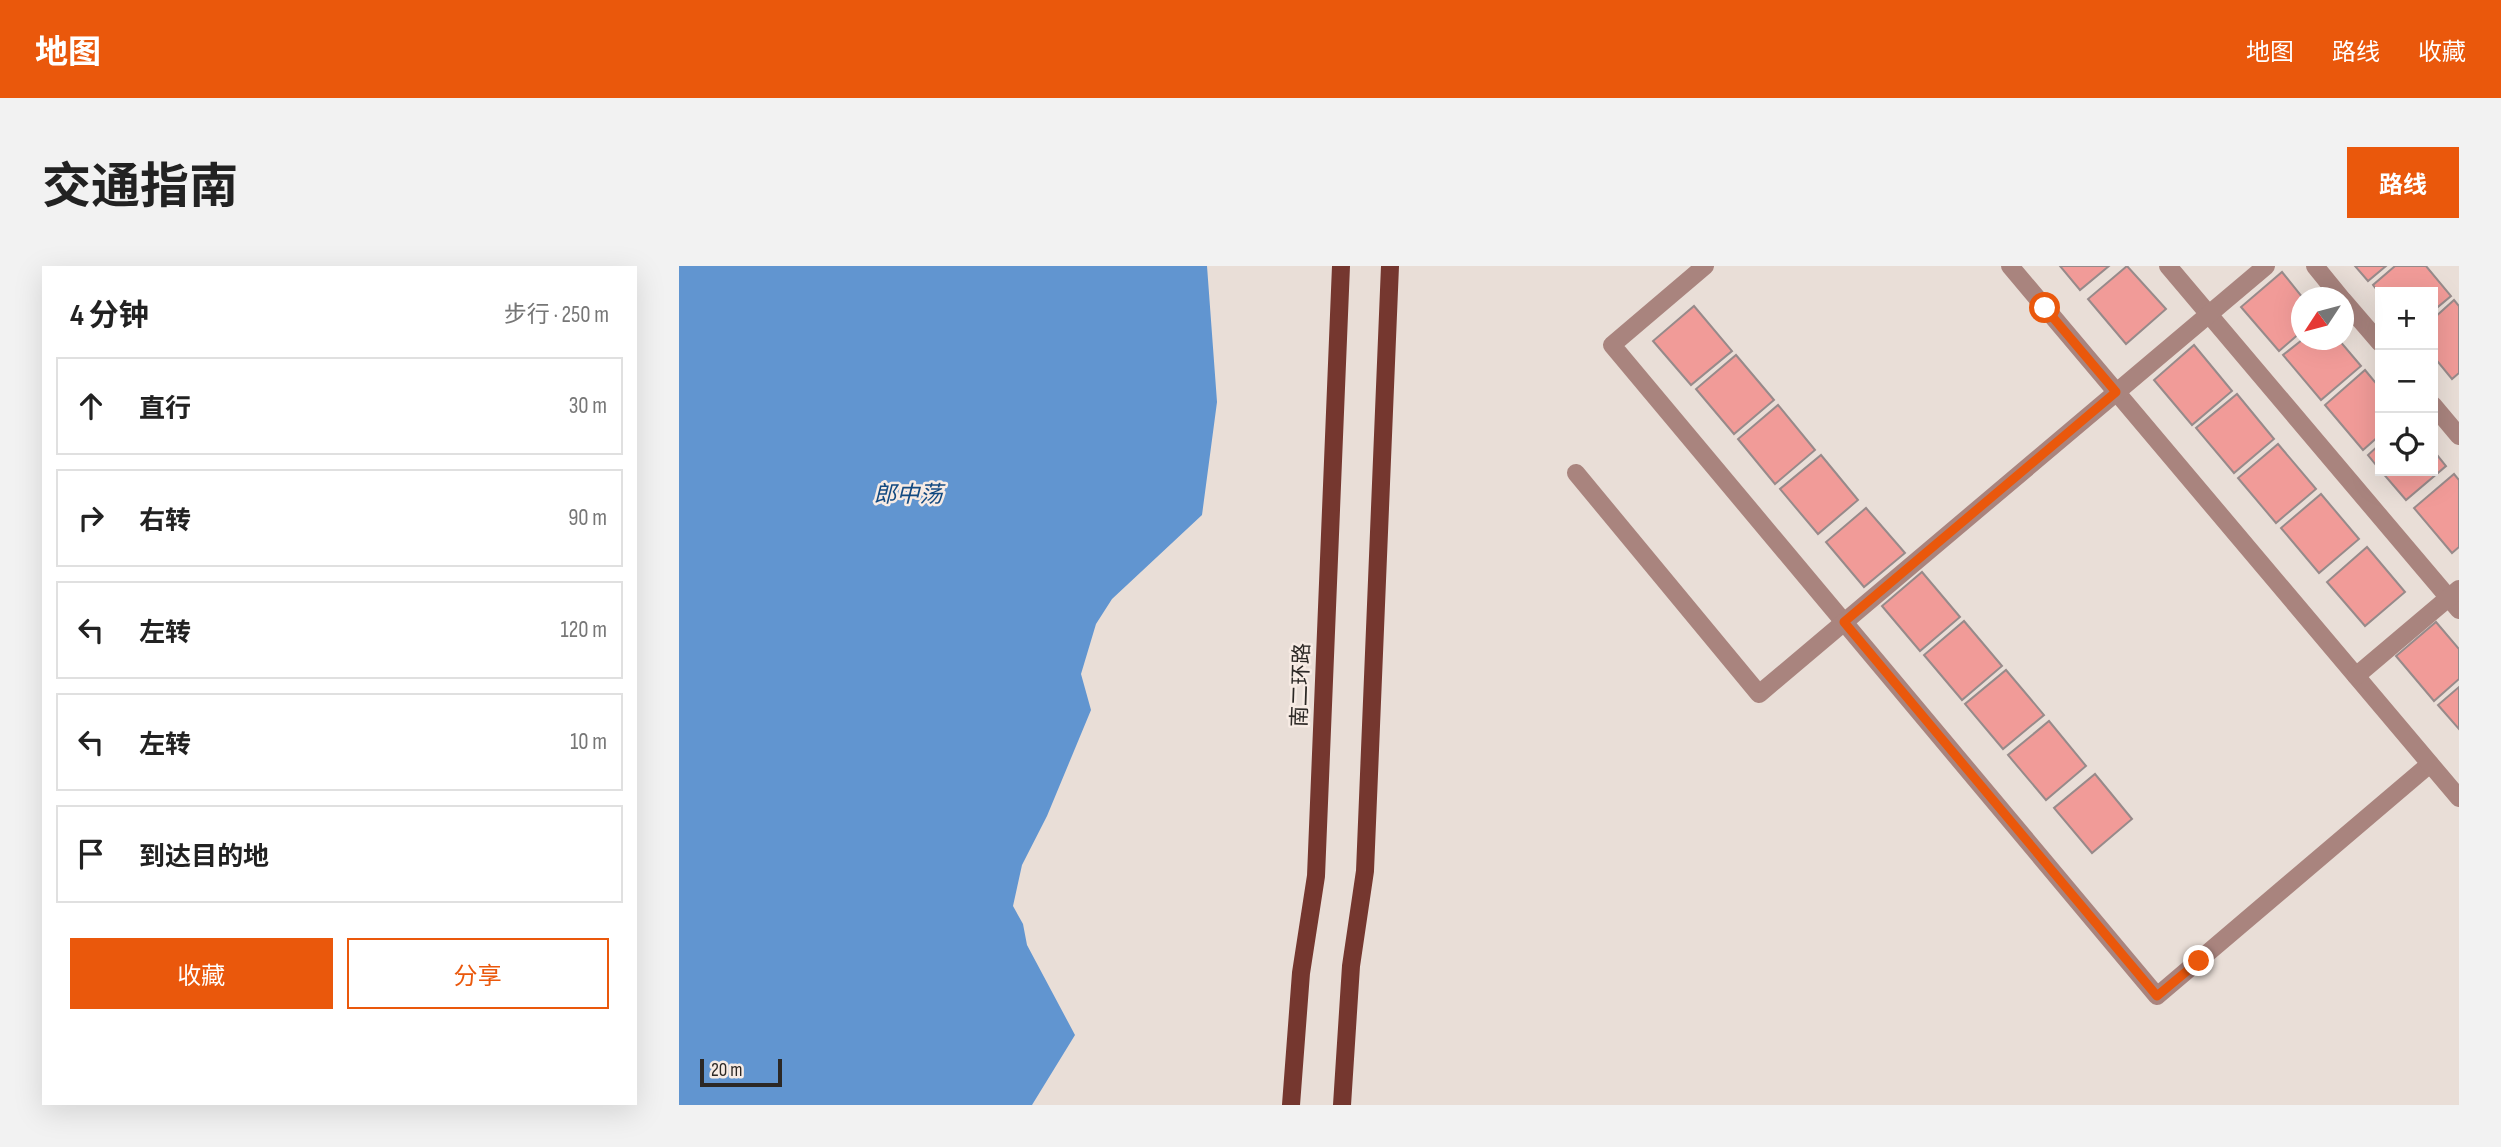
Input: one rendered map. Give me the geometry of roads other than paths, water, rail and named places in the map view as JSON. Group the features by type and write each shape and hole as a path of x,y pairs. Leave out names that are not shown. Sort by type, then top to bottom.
{"main road":[{"name":"南二环路","path":"1291,1105 1301,973 1316,876 1341,266"},
{"path":"1342,1105 1351,966 1365,871 1390,266"}],"lane":[{"path":"1705,266 1612,345 2157,996 2430,764"},
{"path":"2010,266 2459,798"},
{"path":"2168,266 2455,599 2356,676"},
{"path":"1576,473 1759,694 2266,266"},
{"path":"2315,266 2332,287"},
{"path":"2354,313 2375,338"},
{"path":"2438,411 2459,436"}],"water":[{"name":"郎中荡","path":"679,266 1207,266 1217,402 1202,515 1112,599 1096,624 1081,674 1091,710 1047,816 1022,865 1013,906 1023,924 1027,945 1075,1035 1032,1105 679,1105"}]}
